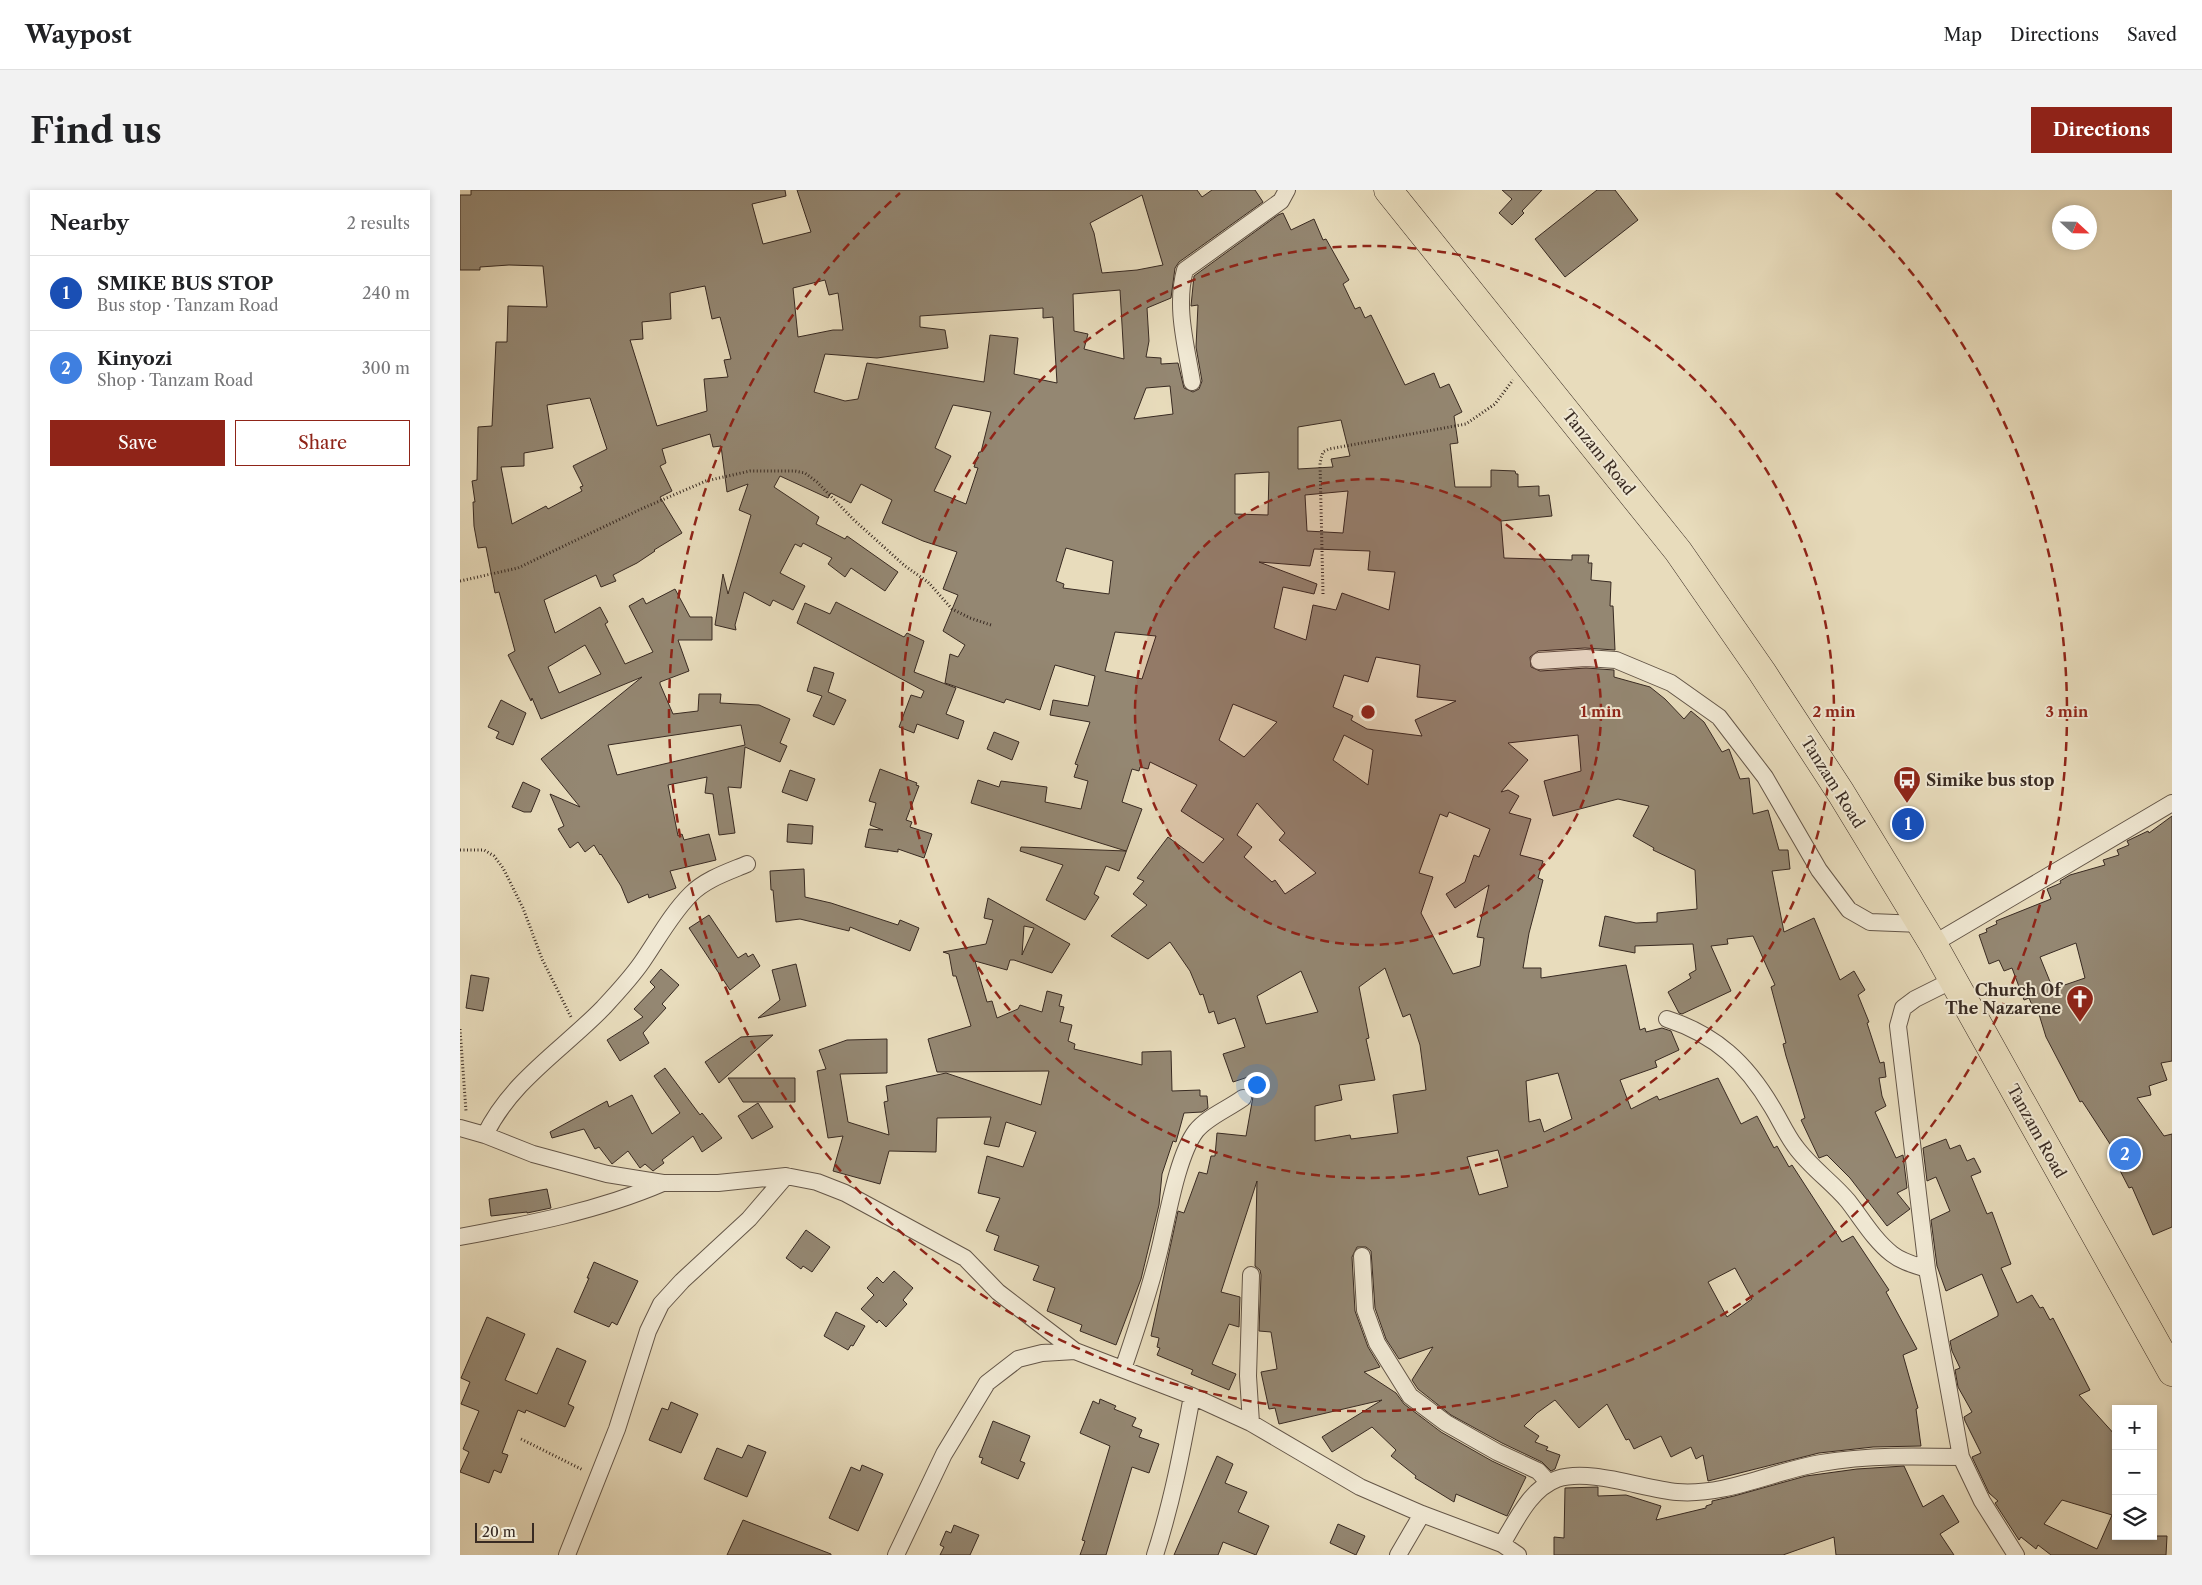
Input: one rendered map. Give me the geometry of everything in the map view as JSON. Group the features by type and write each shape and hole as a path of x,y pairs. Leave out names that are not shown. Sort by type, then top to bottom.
{"highway":[{"name":"Tanzam Road","path":"1388,190 1678,550 1762,672 1825,769 1927,934 2169,1363"}],"street":[{"path":"1192,382 1180,311 1181,284 1185,270 1281,201 1287,190"},
{"path":"1540,661 1586,658 1616,660 1671,683 1719,717 1765,777 1819,870 1849,910 1870,922 1927,934 2172,803"},
{"path":"485,1135 494,1117 514,1090 602,1008 640,964 671,917 692,893 717,876 747,864"},
{"path":"1953,980 1915,999 1903,1008 1898,1026 1927,1269 1961,1458 1982,1501 2016,1555"},
{"path":"1667,1020 1685,1025 1705,1035 1733,1054 1750,1074 1796,1147 1846,1198 1880,1243 1892,1254 1904,1261 1927,1269"},
{"path":"1123,1369 1156,1263 1186,1149 1196,1131 1207,1121 1242,1098"},
{"path":"463,1129 485,1135 533,1154 607,1174 663,1184 718,1183 786,1176 817,1182 845,1193 964,1258 998,1292 1075,1351 1192,1396 1252,1423 1360,1487 1422,1514 1502,1544 1518,1555"},
{"path":"567,1555 599,1478 617,1429 648,1331 661,1304 682,1281 749,1219 786,1176"},
{"path":"460,1237 580,1212 628,1198 663,1184"},
{"path":"1362,1256 1366,1310 1374,1335 1410,1396 1446,1423 1497,1452 1538,1472 1549,1483"},
{"path":"1250,1275 1248,1376 1252,1423"},
{"path":"896,1555 944,1454 987,1382 1018,1359 1042,1353 1075,1351"},
{"path":"1154,1555 1167,1517 1177,1476 1192,1396"},
{"path":"1502,1544 1534,1496 1549,1483 1560,1478 1608,1479 1679,1492 1734,1485 1821,1463 1895,1456 1961,1458"},
{"path":"1398,1555 1422,1514"}],"path":[{"path":"1323,594 1320,463 1323,452 1329,449 1466,424 1495,404 1525,360"},
{"path":"460,581 518,568 641,509 706,481 750,471 795,471 805,473 817,482 862,527 906,566 928,582 952,609 991,625"},
{"path":"460,850 484,850 494,856 503,868 523,908 542,959 578,1031"},
{"path":"460,1029 463,1129"},
{"path":"521,1439 599,1478"}],"building":[{"path":"471,190 785,190 786,196 752,204 763,244 811,232 797,190 1197,190 1202,197 1212,190 1255,190 1263,202 1179,262 1175,268 1171,298 1147,308 1149,341 1146,357 1161,358 1161,364 1178,363 1184,388 1193,392 1199,389 1202,381 1196,347 1198,305 1191,306 1194,276 1278,215 1283,213 1291,230 1314,219 1323,240 1326,239 1349,280 1343,284 1355,309 1360,307 1365,318 1371,315 1405,385 1434,373 1440,388 1449,384 1462,412 1454,416 1458,443 1450,444 1455,487 1491,487 1491,470 1515,471 1518,474 1518,487 1539,486 1539,496 1549,495 1552,516 1501,521 1504,558 1572,560 1572,555 1589,555 1588,563 1592,563 1591,580 1611,582 1610,606 1613,606 1615,650 1585,648 1538,651 1530,657 1531,667 1540,671 1586,668 1614,670 1614,677 1650,687 1665,699 1684,719 1691,711 1704,722 1722,752 1729,749 1740,779 1749,778 1753,814 1768,810 1779,850 1788,850 1790,869 1772,871 1784,932 1814,918 1840,980 1854,971 1865,990 1858,995 1869,1022 1867,1023 1880,1063 1884,1062 1886,1077 1879,1078 1886,1106 1875,1112 1896,1158 1903,1155 1907,1188 1897,1193 1910,1209 1887,1226 1850,1178 1827,1155 1819,1158 1801,1120 1805,1118 1786,1056 1783,1044 1786,1043 1771,987 1775,985 1753,936 1727,939 1728,944 1711,946 1731,991 1682,1014 1679,1013 1668,992 1691,978 1689,974 1696,970 1693,944 1635,946 1635,953 1599,946 1605,916 1636,923 1657,922 1657,913 1697,909 1695,870 1653,850 1654,848 1633,836 1649,806 1618,799 1553,816 1544,781 1581,771 1578,735 1508,743 1528,760 1501,792 1508,790 1519,796 1509,813 1531,819 1520,855 1543,861 1538,878 1543,880 1529,933 1523,968 1541,968 1541,978 1626,965 1640,1030 1645,1028 1646,1032 1662,1028 1671,1031 1679,1050 1655,1061 1657,1067 1620,1080 1631,1109 1657,1096 1659,1100 1718,1078 1741,1124 1757,1116 1774,1148 1777,1146 1789,1167 1792,1165 1842,1242 1853,1236 1889,1290 1886,1292 1917,1349 1903,1355 1918,1408 1916,1409 1921,1446 1873,1447 1819,1453 1708,1481 1703,1455 1696,1459 1691,1447 1671,1457 1661,1436 1634,1449 1629,1439 1626,1440 1607,1404 1579,1428 1555,1400 1537,1413 1524,1426 1539,1436 1535,1442 1548,1447 1546,1450 1560,1455 1555,1469 1551,1471 1542,1462 1451,1415 1418,1389 1412,1380 1433,1347 1399,1359 1386,1339 1375,1308 1371,1251 1366,1247 1357,1247 1352,1257 1355,1311 1368,1347 1380,1367 1364,1372 1396,1393 1404,1404 1441,1432 1492,1461 1526,1477 1507,1516 1456,1494 1454,1502 1415,1478 1416,1476 1391,1456 1396,1450 1372,1427 1332,1452 1322,1437 1382,1400 1279,1424 1275,1408 1269,1409 1261,1372 1277,1369 1271,1332 1259,1331 1261,1275 1260,1270 1255,1266 1257,1181 1221,1292 1240,1297 1239,1327 1229,1324 1212,1364 1236,1374 1229,1390 1191,1374 1193,1370 1157,1355 1160,1348 1157,1347 1159,1338 1151,1336 1178,1211 1184,1213 1199,1172 1207,1174 1211,1156 1215,1156 1217,1133 1246,1136 1257,1074 1233,1082 1223,1054 1245,1047 1235,1018 1218,1024 1214,1011 1209,1013 1203,994 1200,995 1190,971 1170,942 1148,959 1111,936 1147,905 1133,894 1144,881 1137,878 1168,837 1203,863 1224,839 1181,811 1197,785 1150,762 1148,769 1140,767 1139,771 1132,769 1122,802 1142,809 1119,871 1106,866 1094,894 1099,897 1085,920 1046,900 1063,865 1020,851 1021,847 1126,851 971,803 978,780 999,787 1001,781 1047,787 1045,802 1081,809 1088,781 1074,777 1078,765 1075,764 1090,722 1050,715 1053,700 1088,706 1095,676 1055,665 1040,710 1006,699 1004,703 945,683 950,654 958,657 965,645 943,631 958,595 943,589 957,552 923,541 882,523 892,500 861,484 851,503 831,493 828,498 780,476 774,487 819,517 816,524 845,539 847,536 898,572 885,591 851,568 845,577 828,564 832,558 803,543 801,547 795,544 780,573 805,586 793,610 773,600 770,606 744,592 735,625 736,630 715,625 723,574 728,594 751,515 739,510 748,484 727,492 721,446 713,447 710,434 662,449 666,463 660,466 672,491 660,497 682,533 637,563 613,575 616,581 601,587 596,575 544,600 555,633 600,607 608,622 605,624 625,664 653,652 629,606 643,598 646,604 675,589 690,617 712,617 712,640 678,640 689,671 660,682 673,714 698,711 699,694 721,694 720,703 759,705 790,719 780,743 787,746 780,762 745,747 741,788 728,787 735,833 719,835 713,794 705,793 707,777 668,785 678,836 682,834 684,840 709,834 716,860 670,871 676,888 649,898 648,894 628,903 621,886 594,845 585,852 578,842 570,848 558,829 564,826 550,794 580,807 541,759 642,677 541,719 532,698 531,701 508,655 515,651 499,592 495,593 486,547 478,548 474,526 473,502 475,502 472,481 477,480 478,427 492,426 496,342 507,342 508,306 547,307 543,266 509,265 480,267 480,270 460,270 460,195 471,195","holes":["1142,195 1163,265 1137,270 1102,273 1094,233 1090,223","825,280 829,295 838,293 843,330 833,330 798,337 793,288","705,286 712,319 720,317 731,359 724,360 728,377 704,379 707,411 657,426 630,340 643,339 642,322 671,319 670,293","1120,290 1124,359 1084,349 1088,334 1074,331 1073,294","1043,308 1043,318 1053,317 1057,383 1014,374 1018,338 990,335 984,382 867,363 858,399 845,401 814,392 825,354 877,358 948,348 945,330 920,327 920,316","1170,386 1173,414 1134,419 1146,388","590,398 607,449 573,466 583,486 580,487 582,491 548,509 546,506 512,524 501,467 524,466 524,453 553,448 547,405","953,405 991,412 981,452 979,452 974,467 978,468 966,504 934,491 951,456 935,448","1341,420 1350,456 1331,459 1333,467 1298,469 1298,427","1269,472 1268,515 1235,514 1235,474","1348,491 1343,533 1307,531 1305,495","1066,548 1113,561 1109,594 1063,588 1064,584 1056,581","1314,549 1370,551 1368,570 1395,572 1389,610 1342,593 1336,610 1313,605 1306,640 1274,628 1283,587 1314,594 1317,584 1259,562 1310,566","1115,632 1156,636 1142,679 1105,671","585,645 601,674 559,693 548,667","1376,657 1420,665 1417,697 1456,701 1415,720 1422,736 1367,729 1351,720 1353,716 1333,707 1344,675 1368,682","1233,704 1277,722 1244,757 1219,740","741,725 745,745 617,775 608,745","1344,735 1373,750 1368,785 1333,760","1257,803 1285,833 1279,840 1316,873 1285,894 1275,880 1272,882 1244,857 1252,847 1237,835","1449,812 1490,829 1479,857 1474,855 1465,882 1446,894 1455,908 1489,885 1477,937 1484,938 1480,966 1453,974 1421,913 1433,877 1419,873 1440,814 1447,817","1385,968 1403,1017 1410,1014 1420,1045 1426,1090 1393,1095 1398,1133 1351,1139 1350,1135 1315,1141 1315,1106 1342,1100 1339,1085 1375,1080 1366,1039 1369,1038 1359,987","1301,971 1318,1012 1266,1024 1257,996","1558,1073 1572,1119 1544,1132 1540,1119 1529,1122 1526,1081","1498,1150 1508,1187 1479,1195 1467,1157","1735,1268 1752,1299 1727,1317 1708,1282"]},
{"path":"1502,190 1542,190 1522,211 1524,213 1512,225 1499,213 1512,199"},
{"path":"1597,190 1615,190 1638,220 1565,277 1535,239"},
{"path":"836,602 904,637 907,633 924,641 914,672 956,688 946,714 964,721 958,739 917,724 914,733 899,727 911,695 921,698 924,691 797,623 805,603 830,614"},
{"path":"814,667 834,673 828,692 846,700 834,725 813,716 822,696 807,691"},
{"path":"501,700 526,713 513,745 496,738 499,732 488,727"},
{"path":"994,732 1019,742 1012,760 987,749"},
{"path":"880,769 917,783 916,785 919,786 906,820 912,822 910,827 932,834 924,858 898,849 898,852 865,847 869,829 883,830 870,825 876,803 869,801"},
{"path":"790,770 815,779 807,801 782,792"},
{"path":"523,782 540,790 531,812 524,812 512,807"},
{"path":"2172,816 2172,1061 2161,1063 2167,1080 2149,1086 2151,1095 2137,1098 2164,1136 2172,1134 2172,1227 2153,1235 2132,1187 2129,1188 2109,1149 2112,1147 2082,1101 2080,1102 2046,1037 2038,1011 2035,1012 2029,998 2024,1000 2012,968 2004,971 1999,960 1989,964 1979,935 1987,932 1986,929 1997,924 1996,921 2051,899 2047,889 2061,883 2060,881 2070,875 2105,865 2103,860 2119,855 2117,850 2129,845 2127,841 2148,831 2149,833","holes":["2076,943 2085,978 2053,989 2040,957"]},
{"path":"788,824 813,826 812,844 787,842"},
{"path":"804,869 805,897 831,903 898,925 900,920 919,928 910,951 850,927 849,931 800,919 776,922 770,871"},
{"path":"988,898 1070,944 1052,973 1014,960 1010,960 1007,970 975,961 987,1002 992,1001 997,1018 1018,1009 1020,1005 1042,1012 1047,991 1062,995 1059,1006 1064,1007 1060,1022 1072,1025 1068,1041 1075,1044 1074,1049 1142,1065 1142,1052 1171,1051 1172,1091 1200,1090 1200,1096 1207,1096 1208,1108 1202,1112 1184,1113 1176,1142 1173,1141 1162,1174 1159,1205 1141,1279 1116,1345 1080,1331 1082,1325 1047,1311 1055,1288 1033,1280 1039,1266 994,1250 999,1236 986,1231 1000,1198 978,1193 987,1156 1023,1167 1036,1132 1006,1122 999,1147 984,1144 991,1117 937,1118 936,1152 889,1151 880,1184 833,1171 843,1136 828,1138 817,1071 826,1069 819,1050 847,1040 887,1039 887,1073 840,1074 848,1122 889,1135 884,1102 888,1101 886,1086 946,1073 1041,1105 1049,1071 937,1072 928,1039 971,1026 956,976 953,976 949,954 943,952 986,944 993,920 984,918","holes":["1024,926 1034,928 1022,955"]},
{"path":"709,915 738,958 746,953 748,957 753,954 760,966 730,990 689,928"},
{"path":"796,964 806,1006 758,1018 780,1000 772,970"},
{"path":"661,969 679,985 662,1004 666,1008 643,1033 649,1043 620,1061 607,1040 643,1017 634,1009 655,987 650,982"},
{"path":"471,975 489,978 483,1011 466,1008"},
{"path":"773,1035 719,1083 705,1062 741,1037"},
{"path":"665,1068 700,1115 702,1113 722,1138 702,1152 693,1136 662,1160 664,1163 653,1171 645,1164 640,1168 628,1151 612,1164 599,1147 595,1149 584,1129 552,1138 550,1132 607,1101 609,1107 632,1095 652,1134 680,1113 654,1076"},
{"path":"728,1078 795,1078 795,1102 743,1102"},
{"path":"758,1103 773,1127 752,1139 738,1116"},
{"path":"1946,1139 1950,1149 1960,1145 1967,1161 1974,1158 1981,1172 1971,1176 1987,1214 1992,1212 2011,1264 2001,1268 2017,1303 2032,1295 2040,1308 2043,1307 2050,1320 2053,1318 2090,1390 2079,1395 2112,1432 2112,1515 2112,1540 2157,1540 2157,1536 2167,1536 2166,1555 2051,1555 2038,1545 2036,1549 2021,1537 2019,1540 1995,1503 1998,1501 1989,1493 1972,1457 1981,1453 1965,1421 1964,1417 1972,1412 1958,1387 1955,1370 1960,1368 1952,1351 1950,1341 1998,1316 1998,1313 1982,1274 1946,1291 1937,1266 1931,1220 1950,1211 1936,1177 1927,1181 1923,1148","holes":["2062,1500 2112,1515 2097,1549 2044,1524"]},
{"path":"547,1189 551,1208 527,1213 491,1216 489,1199"},
{"path":"806,1230 830,1247 812,1272 803,1266 801,1269 786,1258"},
{"path":"594,1262 638,1281 617,1325 612,1322 609,1327 574,1312"},
{"path":"894,1271 913,1288 903,1300 907,1304 886,1327 879,1320 877,1323 861,1309 874,1295 867,1288 877,1277 883,1283"},
{"path":"836,1312 865,1326 853,1346 851,1345 848,1350 824,1336"},
{"path":"487,1317 525,1334 505,1380 537,1394 557,1348 586,1361 568,1404 574,1407 565,1427 526,1410 525,1413 518,1410 502,1453 508,1455 501,1473 494,1470 489,1483 460,1472 469,1452 463,1449 479,1411 461,1404 470,1382 461,1378"},
{"path":"1100,1399 1116,1406 1114,1409 1136,1418 1132,1426 1142,1430 1139,1437 1159,1444 1149,1473 1132,1467 1106,1555 1080,1555 1085,1541 1082,1540 1110,1446 1080,1433 1093,1401 1099,1404"},
{"path":"671,1402 698,1414 681,1453 649,1440 662,1408 668,1410"},
{"path":"993,1421 1030,1436 1020,1461 1025,1463 1018,1479 981,1463 983,1458 979,1457"},
{"path":"748,1445 766,1452 747,1497 704,1479 717,1448 742,1458"},
{"path":"1217,1456 1233,1464 1225,1483 1247,1492 1238,1512 1269,1526 1256,1555 1223,1542 1218,1555 1174,1555"},
{"path":"862,1465 883,1474 858,1531 829,1518 851,1467 860,1471"},
{"path":"1904,1466 1923,1507 1943,1495 1959,1522 1940,1534 1954,1555 1836,1555 1834,1537 1783,1555 1554,1555 1554,1537 1564,1538 1565,1488 1598,1487 1598,1496 1626,1495 1661,1506 1656,1520 1706,1508 1706,1506 1712,1504 1712,1501 1806,1476 1857,1469"},
{"path":"743,1520 831,1554 831,1555 727,1555"},
{"path":"1338,1524 1365,1536 1356,1555 1330,1543"},
{"path":"954,1525 979,1535 970,1555 940,1555 944,1547 940,1545 946,1531 951,1533"}],"place":[{"name":"Simike bus stop","path":"1907,804"},
{"name":"SMIKE BUS STOP","path":"1908,824"},
{"name":"Church Of The Nazarene","path":"2080,1023"},
{"name":"Kinyozi","path":"2125,1154"}]}
